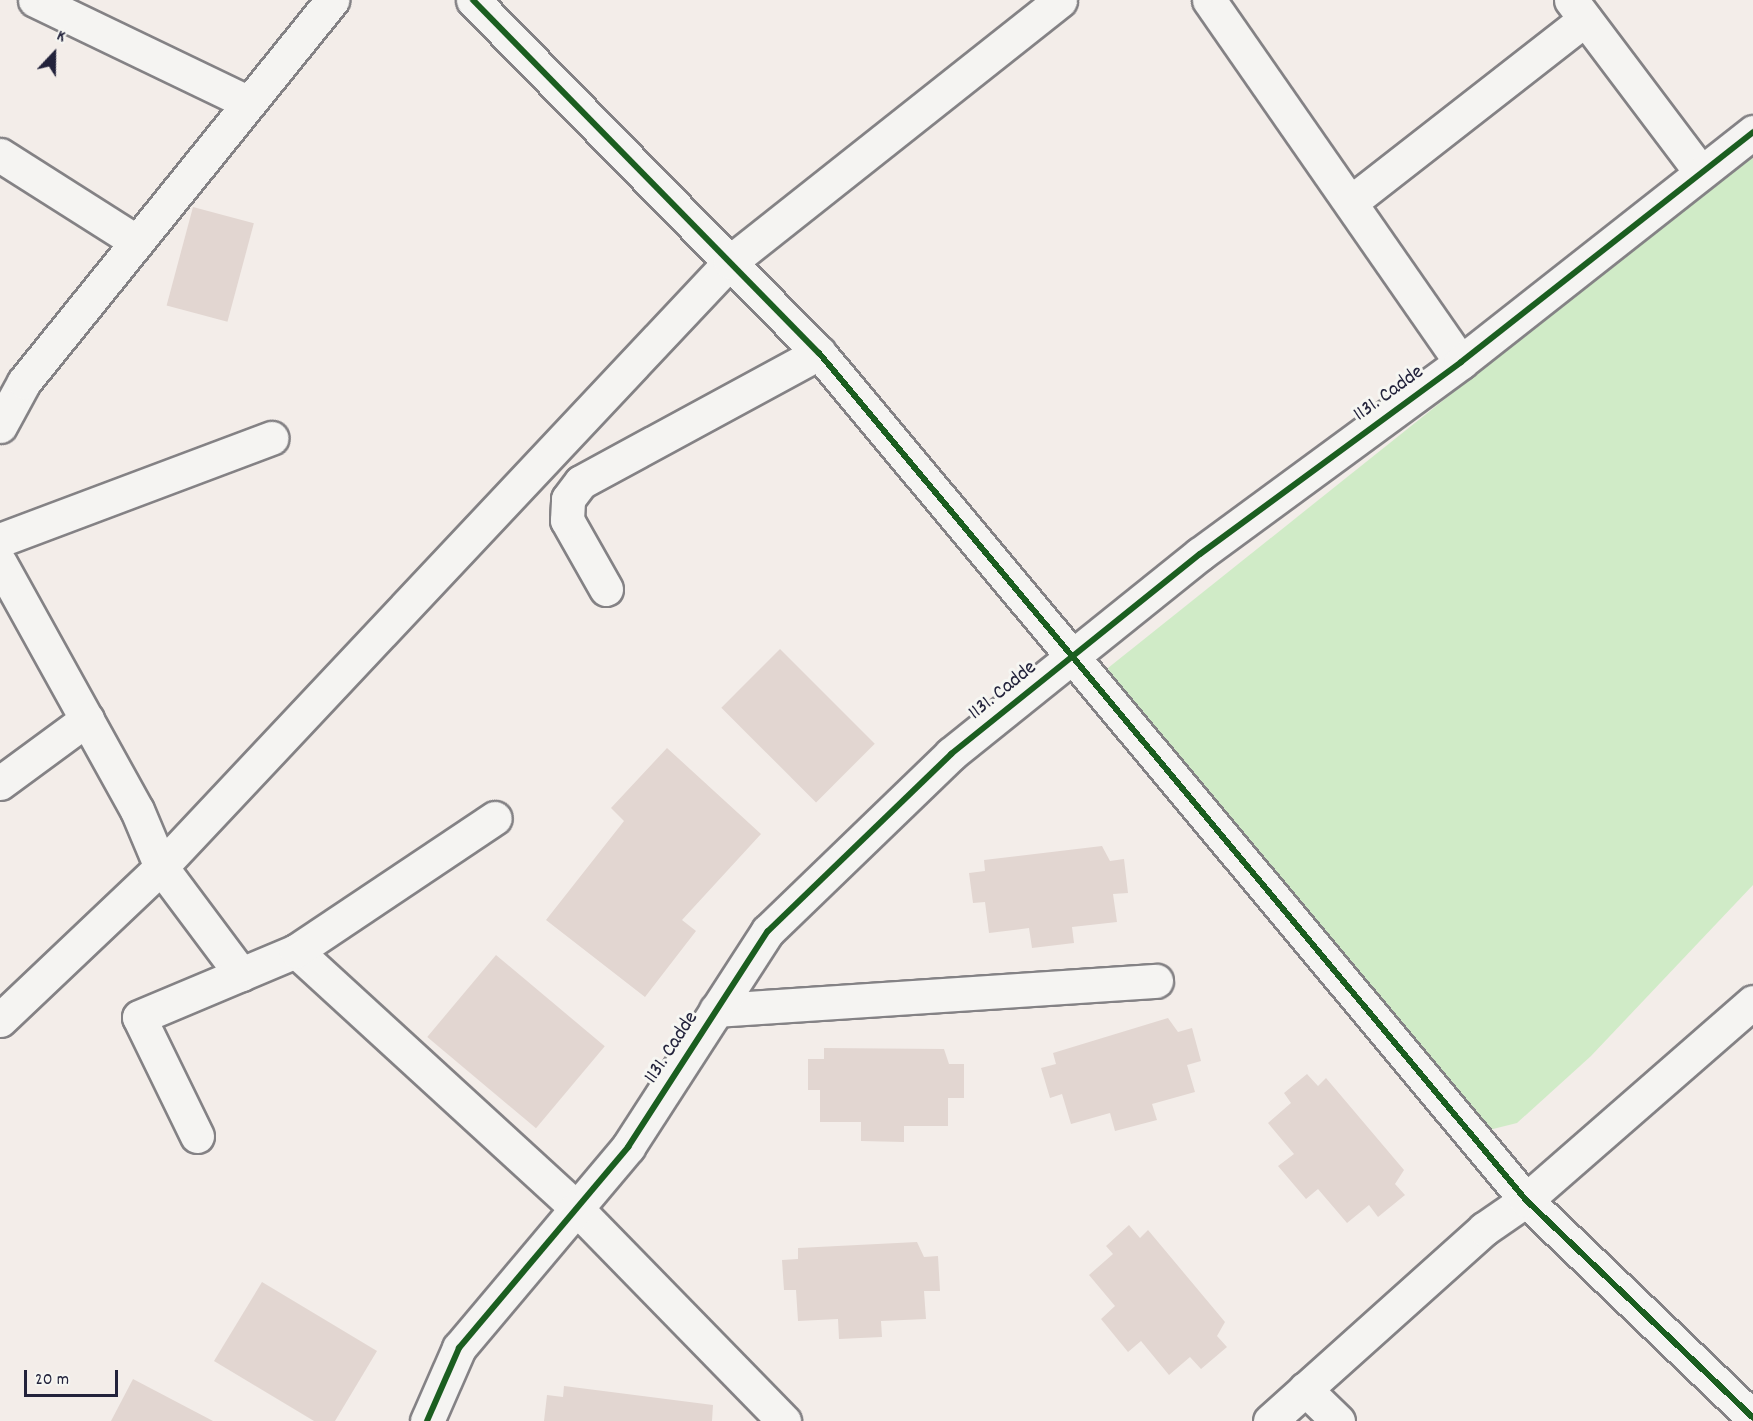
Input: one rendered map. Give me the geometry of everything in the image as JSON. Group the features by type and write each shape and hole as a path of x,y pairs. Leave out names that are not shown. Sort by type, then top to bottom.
{"street":[{"path":"35,0 249,103"},
{"path":"0,426 24,382 332,0"},
{"path":"473,0 819,353 1074,655 1526,1200 1743,1409"},
{"path":"0,1020 161,867 730,262 1060,0"},
{"path":"1209,0 1461,362"},
{"path":"1351,202 1578,9 1700,171"},
{"name":"1131. Cadde","path":"427,1421 459,1348 628,1147 768,931 951,754 1200,554 1461,362 1700,171 1753,132"},
{"path":"0,155 137,242"},
{"path":"606,589 567,520 568,499 581,482 819,353"},
{"path":"0,540 272,438"},
{"path":"0,563 137,810 161,867 241,974"},
{"path":"0,783 87,719"},
{"path":"197,1136 139,1017 296,951 495,818"},
{"path":"296,951 576,1208 784,1421"},
{"path":"716,1010 1156,981"},
{"path":"1270,1421 1484,1229 1526,1200 1753,1002"},
{"path":"1305,1389 1338,1421"}],"green space":[{"path":"1753,153 1753,885 1591,1056 1517,1123 1485,1131 1115,694 1108,668"}],"building":[{"path":"193,207 254,223 227,322 167,306"},
{"path":"780,649 875,744 816,802 721,708"},
{"path":"667,748 761,834 682,920 696,931 645,997 546,920 624,821 611,808"},
{"path":"1102,846 1110,861 1124,859 1128,893 1113,894 1117,922 1072,927 1074,943 1032,948 1029,928 989,933 985,902 973,903 969,873 985,871 984,860"},
{"path":"496,955 605,1046 536,1128 427,1037"},
{"path":"1168,1018 1178,1032 1192,1028 1201,1061 1187,1065 1195,1092 1152,1104 1157,1120 1115,1131 1110,1113 1071,1124 1062,1094 1050,1098 1041,1068 1056,1064 1053,1053"},
{"path":"824,1048 944,1049 949,1064 964,1064 964,1098 948,1098 948,1126 904,1126 904,1142 861,1141 861,1122 820,1122 820,1090 808,1090 808,1059 824,1059"},
{"path":"1307,1074 1318,1086 1326,1078 1404,1170 1395,1184 1405,1195 1378,1217 1369,1205 1347,1223 1318,1189 1306,1199 1278,1166 1294,1154 1268,1123 1291,1103 1284,1093"},
{"path":"1129,1225 1140,1238 1148,1230 1225,1322 1217,1336 1227,1347 1201,1369 1190,1357 1169,1375 1141,1341 1128,1352 1101,1319 1115,1306 1089,1275 1113,1254 1106,1246"},
{"path":"917,1242 924,1257 938,1256 940,1291 924,1291 926,1319 881,1321 882,1337 839,1339 838,1319 798,1321 796,1290 784,1290 782,1260 798,1259 798,1248"},
{"path":"262,1282 377,1351 335,1421 314,1421 214,1361"},
{"path":"133,1379 213,1421 111,1421"},
{"path":"564,1386 713,1405 712,1421 544,1421 547,1395 563,1397"}],"cycle path":[{"path":"473,0 819,353 1526,1200 1753,1418"},
{"path":"427,1421 459,1348 628,1147 768,931 951,754 1200,554 1461,362 1753,132"}]}
